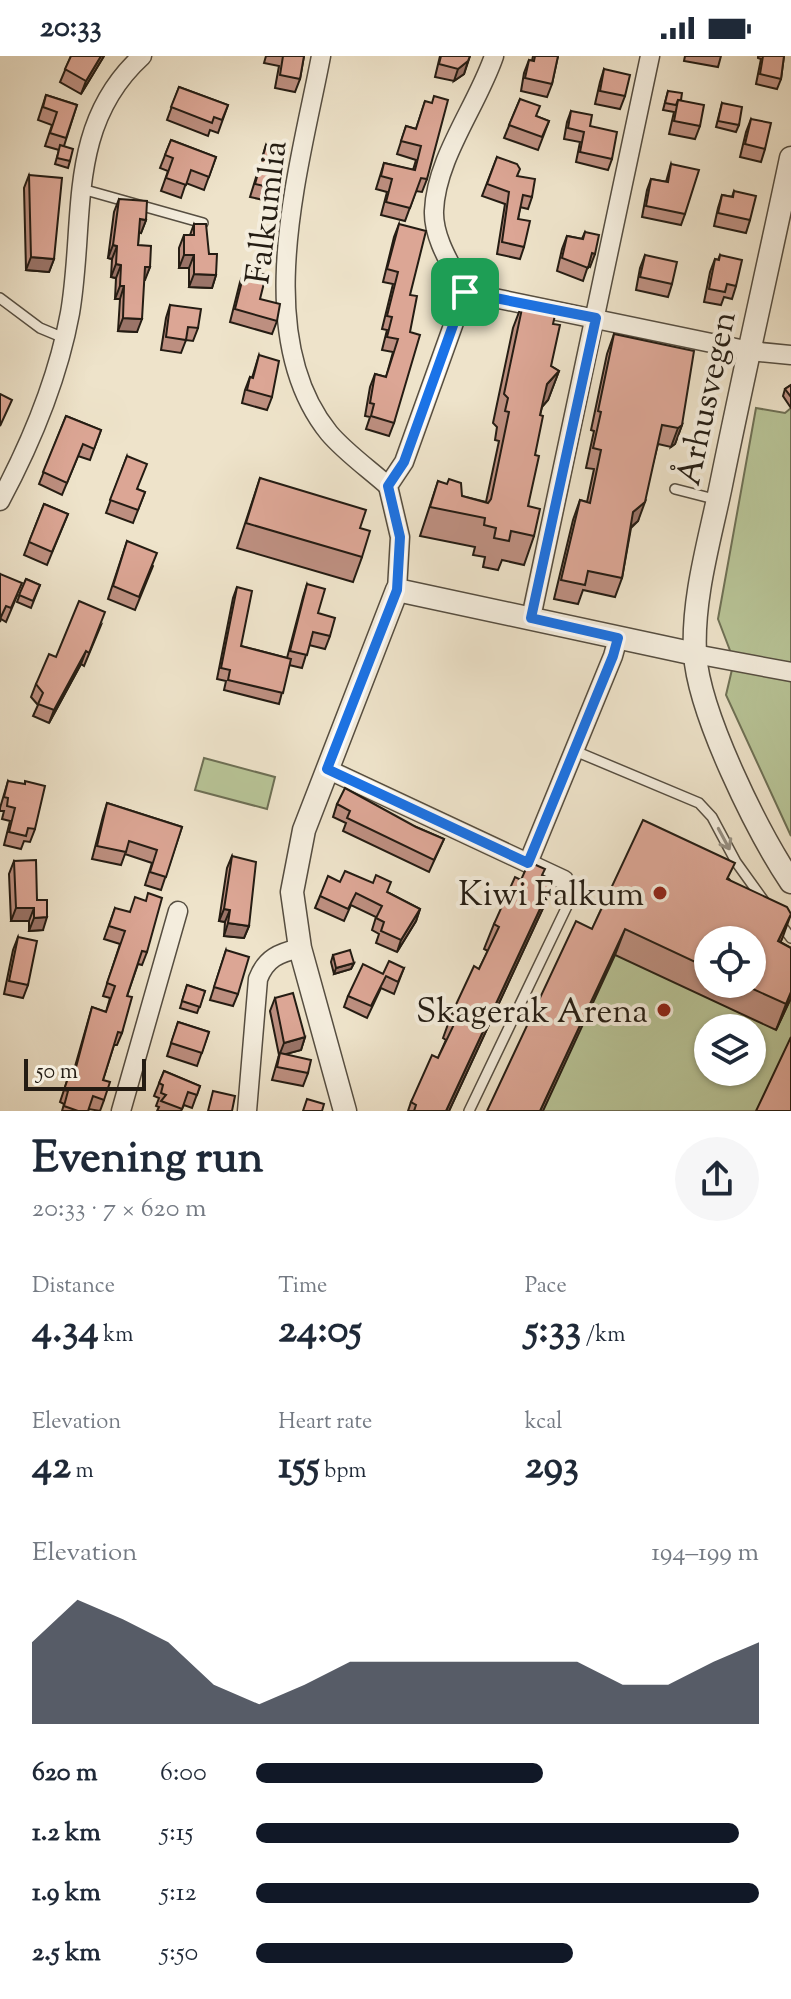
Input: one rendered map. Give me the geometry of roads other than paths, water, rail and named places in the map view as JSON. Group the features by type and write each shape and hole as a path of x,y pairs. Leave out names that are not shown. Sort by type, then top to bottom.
{"street":[{"path":"0,501 39,418 64,338 86,152 94,123 110,92 142,56"},
{"name":"Falkumlia","path":"321,56 285,254 288,321 299,373 310,402 330,433 388,486"},
{"path":"345,1111 300,948 292,892 296,861 327,769 397,590 400,537 388,486 404,462 465,292 442,247 434,213 443,173 494,56"},
{"path":"531,618 650,56"},
{"name":"Århusvegen","path":"791,158 702,579 695,654 699,683 734,774 769,848 791,882"},
{"path":"465,292 750,351 791,355"},
{"path":"397,590 791,672"},
{"path":"528,863 618,638"},
{"path":"327,769 564,880"},
{"path":"121,1111 178,911"},
{"path":"247,1111 258,979 264,965 279,953 300,948"}],"lane":[{"path":"82,189 203,223"},
{"path":"0,298 40,328 64,338"},
{"path":"675,489 718,500"},
{"path":"575,751 699,803 712,817 736,862 791,938"},
{"path":"469,1111 569,902 572,894 564,880"}],"place":[{"name":"Kiwi Falkum","path":"660,893"},
{"name":"Skagerak Arena","path":"664,1010"}]}
